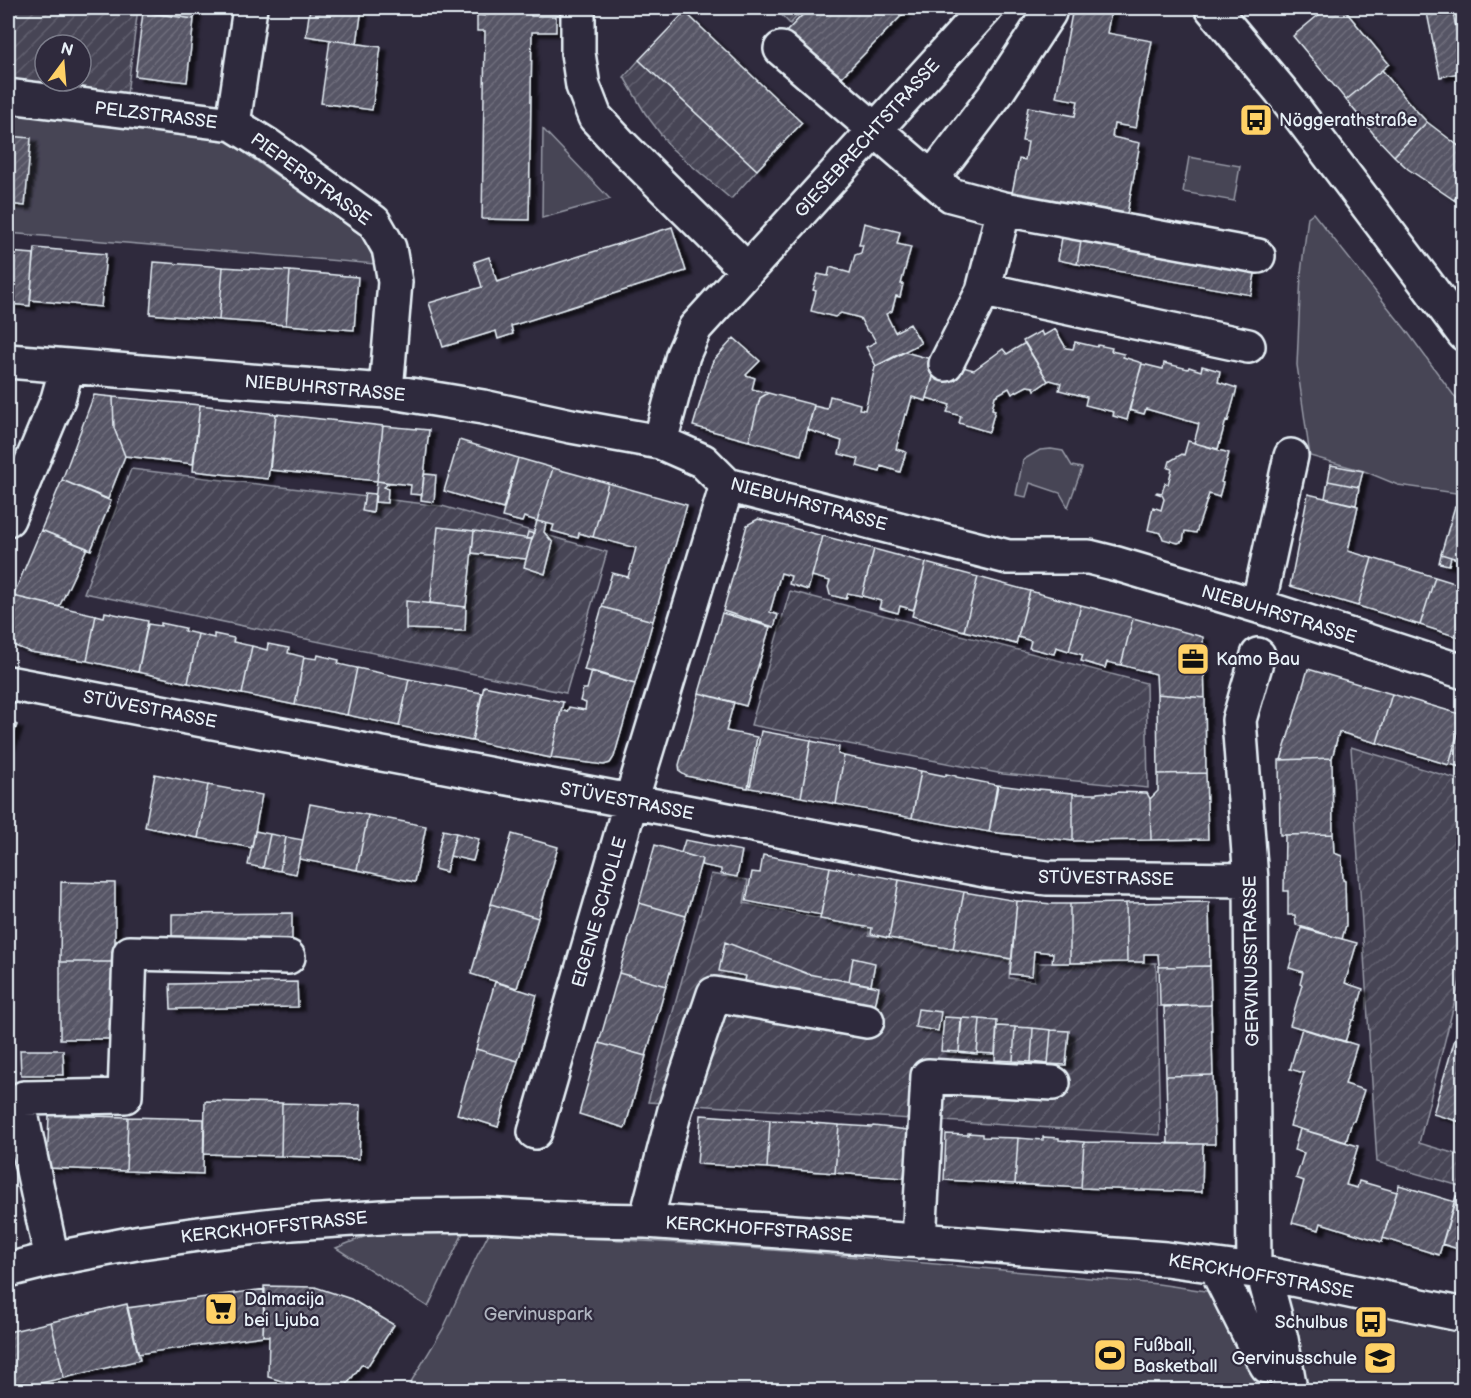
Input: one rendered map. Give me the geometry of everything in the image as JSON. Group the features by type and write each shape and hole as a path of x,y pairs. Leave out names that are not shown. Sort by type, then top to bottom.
{"street":[{"name":"PIEPERSTRASSE","path":"250,8 233,124 267,145 374,222 389,248 395,282 386,391"},
{"path":"578,8 578,53 583,86 595,117 747,270"},
{"name":"GIESEBRECHTSTRASSE","path":"660,442 683,355 695,328 986,8"},
{"path":"1212,8 1281,91 1464,334"},
{"path":"932,178 996,94 1049,13"},
{"path":"781,49 951,195 1004,209 1258,256"},
{"name":"PELZSTRASSE","path":"8,96 233,124"},
{"path":"946,364 982,291 1004,209"},
{"path":"982,291 1248,346"},
{"name":"NIEBUHRSTRASSE","path":"8,361 386,391 483,407 660,442 703,461 727,485 1008,557 1089,557 1117,564 1464,672"},
{"path":"8,519 58,399 67,367"},
{"path":"1258,606 1291,456"},
{"name":"EIGENE SCHOLLE","path":"535,1132 631,801 727,485"},
{"name":"GERVINUSSTRASSE","path":"1258,655 1239,720 1251,880 1260,1277 1281,1339 1288,1380"},
{"name":"STÜVESTRASSE","path":"8,683 284,734 990,871 1047,878 1251,880"},
{"path":"52,1259 20,1109 24,1098 125,1096 130,953 288,957"},
{"path":"646,1221 675,1110 714,994 867,1021"},
{"path":"919,1241 928,1076 1053,1083"},
{"name":"KERCKHOFFSTRASSE","path":"8,1270 141,1242 292,1223 386,1216 483,1215 646,1221 1166,1258 1464,1315"},
{"name":"GERVINUSSTRASSE","path":"1221,1278 1252,1342 1267,1366 1288,1380"}],"shaded area":[{"name":"Gervinusschule","path":"1280,1289 1463,1326 1463,1390 1305,1390"}],"green space":[{"path":"8,8 138,8 126,102 55,93 93,93 93,33 33,33 33,90 8,87"},
{"path":"775,8 805,8 790,24"},
{"path":"639,60 757,170 731,199 671,148 645,113 624,77"},
{"path":"8,113 228,141 365,238 375,264 8,233"},
{"path":"543,129 610,199 542,218"},
{"path":"1189,157 1240,166 1234,201 1183,192"},
{"path":"1313,213 1406,330 1463,408 1463,494 1398,485 1364,471 1310,456 1297,365 1301,273 1308,217"},
{"path":"1040,450 1063,451 1072,466 1082,468 1068,507 1060,493 1030,483 1026,497 1016,495 1023,460"},
{"path":"131,469 442,506 607,552 566,693 84,593"},
{"path":"790,591 1146,683 1148,788 1003,774 751,725"},
{"path":"1351,747 1463,781 1463,969 1419,1143 1463,1156 1463,1187 1377,1162"},
{"path":"711,874 748,880 744,903 869,929 869,935 1010,960 1009,978 1034,981 1035,963 1156,963 1160,1135 648,1102"},
{"path":"376,1232 463,1233 428,1307 336,1248"},
{"name":"Gervinuspark","path":"489,1233 681,1243 812,1253 1158,1284 1253,1298 1282,1390 406,1390 443,1329"}],"building":[{"path":"144,8 196,8 194,19 143,12"},
{"path":"310,8 362,8 357,44 306,36"},
{"path":"485,8 531,8 531,16 556,16 556,32 532,32 529,220 482,219 485,31 477,31 477,15 485,16"},
{"path":"809,8 909,8 835,84 783,35"},
{"path":"1073,8 1111,11 1107,33 1152,41 1136,128 1114,124 1112,137 1140,143 1127,214 1012,193 1019,159 1025,160 1028,142 1022,141 1028,107 1075,116 1078,101 1056,97"},
{"path":"1327,8 1343,8 1389,64 1346,100 1293,36"},
{"path":"1426,8 1452,8 1464,72 1440,77"},
{"path":"143,12 194,19 187,82 135,76"},
{"path":"685,12 802,123 757,170 639,60"},
{"path":"330,40 381,47 372,110 321,103"},
{"path":"1382,70 1427,122 1394,156 1346,100"},
{"path":"1427,122 1464,150 1464,185 1454,200 1408,169 1394,156"},
{"path":"8,136 31,138 25,206 8,204"},
{"path":"1464,185 1464,206 1454,200"},
{"path":"864,223 900,232 897,244 911,247 901,284 903,284 900,297 896,296 892,311 886,314 895,332 910,324 921,343 876,366 866,347 876,342 860,318 841,313 835,317 811,311 816,291 813,290 818,274 828,276 830,267 850,273 855,255 861,253 863,245 859,245"},
{"path":"672,227 686,271 511,326 513,334 498,339 496,331 443,347 429,303 482,287 474,262 489,257 497,282"},
{"path":"1063,232 1082,236 1077,264 1058,260"},
{"path":"1082,236 1256,269 1251,295 1077,264"},
{"path":"35,248 106,254 101,307 30,300"},
{"path":"8,252 34,254 30,306 8,304"},
{"path":"154,262 223,267 219,320 150,314"},
{"path":"223,267 290,271 286,325 219,320"},
{"path":"290,271 358,277 354,330 286,325"},
{"path":"1055,329 1066,348 1073,349 1075,342 1097,347 1098,345 1112,348 1111,351 1124,354 1123,357 1142,363 1127,420 1113,416 1114,412 1085,405 1087,397 1059,390 1061,383 1048,381 1023,341 1041,331 1043,336"},
{"path":"734,338 760,361 746,375 755,378 752,389 768,393 760,398 749,441 693,426 713,361"},
{"path":"1025,343 1048,381 1035,390 1034,387 1027,386 1012,394 1009,388 995,396 992,409 995,410 989,432 959,423 961,416 947,412 950,405 927,398 937,362 974,370 1003,349 1007,354"},
{"path":"905,352 938,361 926,401 912,397 907,415 905,414 896,449 906,452 900,472 881,466 880,472 857,466 859,459 839,454 842,441 808,430 814,406 827,409 830,396 860,404 859,409 865,410 875,367"},
{"path":"1164,363 1201,371 1202,366 1220,371 1218,382 1237,388 1218,449 1194,443 1199,424 1146,409 1144,414 1129,410 1142,364 1163,369"},
{"path":"768,393 814,405 801,455 749,441 760,398"},
{"path":"94,395 113,397 114,428 125,456 108,499 62,480"},
{"path":"113,397 200,405 193,464 125,456 114,428"},
{"path":"200,405 276,414 268,479 193,471"},
{"path":"276,414 383,426 377,481 270,470"},
{"path":"383,426 429,430 422,495 410,494 411,485 377,481"},
{"path":"459,440 518,458 503,509 444,491"},
{"path":"1188,441 1229,453 1219,497 1209,494 1196,533 1185,531 1183,541 1178,543 1163,539 1161,533 1148,530 1153,507 1161,510 1164,499 1162,495 1156,493 1162,493 1165,483 1168,484 1172,469 1168,468 1170,461 1184,455"},
{"path":"518,458 553,468 537,521 524,517 522,522 502,517"},
{"path":"1331,465 1363,471 1359,487 1328,481"},
{"path":"553,468 608,483 593,537 579,533 578,538 552,531 554,525 537,521"},
{"path":"424,474 436,475 434,502 421,500"},
{"path":"62,480 111,501 91,550 41,530"},
{"path":"377,481 389,483 384,487 388,489 387,503 375,502"},
{"path":"1328,481 1359,487 1356,505 1325,498"},
{"path":"608,483 687,505 653,621 602,607 612,573 628,577 636,548 593,537"},
{"path":"365,493 375,494 373,513 362,511"},
{"path":"1308,494 1358,506 1348,551 1372,558 1358,606 1290,586"},
{"path":"1455,506 1464,508 1464,561 1441,554"},
{"path":"758,519 823,536 808,590 789,584 791,576 781,573 770,612 778,615 774,627 723,611 747,525"},
{"path":"537,521 546,523 544,532 553,543 545,574 524,567"},
{"path":"438,527 474,531 466,607 430,603"},
{"path":"41,530 87,548 59,607 13,596"},
{"path":"474,531 532,539 526,559 472,553"},
{"path":"528,532 534,534 532,539 526,539"},
{"path":"823,536 874,549 862,596 848,593 846,599 830,595 828,587 830,581 812,576"},
{"path":"874,549 926,563 914,610 900,606 898,613 879,608 881,601 862,596"},
{"path":"1441,554 1451,557 1449,565 1439,563"},
{"path":"1372,558 1435,577 1420,625 1358,606"},
{"path":"926,563 978,577 964,631 912,616"},
{"path":"978,577 1030,591 1016,644 964,631"},
{"path":"1435,577 1464,586 1464,639 1420,625"},
{"path":"1030,591 1081,605 1069,651 1056,647 1054,654 1029,648 1031,641 1018,637"},
{"path":"13,596 96,615 87,661 30,652 8,643 8,610"},
{"path":"406,601 466,607 465,631 406,629"},
{"path":"1081,605 1133,618 1121,665 1107,662 1105,668 1081,661 1083,655 1069,651"},
{"path":"602,607 653,621 635,684 584,670"},
{"path":"105,612 148,621 138,672 87,661 96,615 104,617"},
{"path":"722,613 770,627 746,706 699,693"},
{"path":"1133,618 1203,637 1205,698 1157,694 1156,674 1121,665"},
{"path":"161,623 185,628 184,631 198,634 188,683 138,672 148,624 161,626"},
{"path":"198,634 214,638 214,634 234,638 233,642 252,646 242,694 188,683"},
{"path":"268,644 289,648 288,653 304,657 295,705 242,694 252,646 267,650"},
{"path":"318,655 339,660 338,664 357,668 347,715 295,705 304,657 317,659"},
{"path":"357,668 409,679 399,726 347,715"},
{"path":"1308,669 1392,694 1377,743 1339,732 1332,758 1281,760"},
{"path":"592,671 635,684 614,757 610,763 604,765 551,758 561,710 567,712 569,707 585,710 586,703 580,701 583,689 587,689"},
{"path":"409,679 482,693 472,741 399,726"},
{"path":"484,686 563,702 551,758 472,741"},
{"path":"699,693 734,702 726,731 757,737 748,788 686,776 680,772 679,765"},
{"path":"1157,694 1205,698 1206,773 1158,774"},
{"path":"1392,694 1463,715 1449,765 1377,743"},
{"path":"1464,715 1464,768 1449,764"},
{"path":"8,721 17,725 8,748"},
{"path":"761,731 811,740 801,797 750,788"},
{"path":"811,741 839,747 838,754 844,756 836,804 801,797"},
{"path":"844,756 921,771 912,818 836,804"},
{"path":"1332,758 1333,834 1280,835 1279,760"},
{"path":"921,771 997,785 989,832 912,818"},
{"path":"1206,773 1208,839 1151,840 1150,799 1158,791 1158,774"},
{"path":"155,774 208,785 198,838 145,827"},
{"path":"208,785 262,795 252,848 198,838"},
{"path":"998,785 1073,793 1073,841 989,832"},
{"path":"1147,793 1150,799 1151,840 1073,841 1073,794"},
{"path":"310,804 368,815 357,870 299,859"},
{"path":"368,815 426,826 415,882 357,870"},
{"path":"443,830 456,833 446,872 434,869"},
{"path":"255,831 270,834 263,868 248,865"},
{"path":"456,833 479,839 473,861 450,856"},
{"path":"270,834 286,837 280,871 263,868"},
{"path":"512,834 558,847 538,918 491,904"},
{"path":"1333,834 1334,853 1342,856 1343,880 1345,881 1346,925 1342,939 1296,925 1295,915 1288,915 1288,891 1284,891 1285,835"},
{"path":"286,837 303,840 296,874 280,871"},
{"path":"685,840 742,851 737,877 721,874 721,869 701,865 702,859 681,853"},
{"path":"655,845 702,859 686,916 639,903"},
{"path":"763,855 830,867 821,915 746,901 752,872 760,873"},
{"path":"830,867 899,880 889,938 871,934 872,928 820,919"},
{"path":"899,880 964,892 953,949 889,938"},
{"path":"61,882 115,883 115,962 60,962"},
{"path":"964,892 1017,901 1012,959 953,949"},
{"path":"1017,901 1070,904 1070,963 1052,963 1053,953 1034,951 1032,976 1010,974"},
{"path":"1209,902 1210,966 1159,967 1158,954 1144,954 1144,962 1127,962 1126,903"},
{"path":"639,903 686,916 666,986 619,973"},
{"path":"1126,903 1127,962 1070,963 1070,904"},
{"path":"491,904 538,918 517,988 471,974"},
{"path":"292,913 292,940 172,940 172,914"},
{"path":"1301,928 1357,943 1345,983 1363,989 1345,1042 1290,1025 1302,985 1300,984 1303,972 1289,968"},
{"path":"725,942 808,974 879,987 873,1016 768,992 769,987 745,981 746,976 719,971"},
{"path":"853,958 875,963 871,985 849,981"},
{"path":"60,962 115,962 114,1039 60,1039"},
{"path":"1210,966 1211,1005 1160,1006 1159,967"},
{"path":"619,973 666,986 646,1056 599,1043"},
{"path":"297,982 298,1007 171,1009 170,984"},
{"path":"495,982 537,995 518,1061 476,1049"},
{"path":"1211,1005 1213,1075 1166,1076 1164,1007"},
{"path":"1464,1008 1464,1123 1433,1114"},
{"path":"918,1009 941,1012 938,1031 915,1027"},
{"path":"944,1017 961,1018 959,1052 941,1051"},
{"path":"962,1018 980,1019 977,1054 959,1052"},
{"path":"980,1019 997,1021 995,1054 977,1053"},
{"path":"997,1026 1015,1027 1013,1061 995,1060"},
{"path":"1015,1027 1033,1028 1031,1062 1013,1061"},
{"path":"1033,1028 1051,1030 1048,1064 1031,1062"},
{"path":"1302,1028 1357,1045 1345,1084 1364,1090 1346,1142 1290,1126 1304,1073 1290,1069"},
{"path":"1051,1030 1069,1031 1066,1065 1048,1064"},
{"path":"599,1043 646,1056 625,1128 579,1114"},
{"path":"476,1049 518,1061 498,1127 457,1114"},
{"path":"20,1050 63,1050 64,1075 21,1075"},
{"path":"1213,1075 1215,1144 1168,1144 1166,1076"},
{"path":"205,1101 282,1103 281,1156 204,1154"},
{"path":"282,1103 361,1105 359,1159 281,1156"},
{"path":"49,1115 128,1117 126,1171 47,1168"},
{"path":"701,1115 770,1120 767,1168 697,1164"},
{"path":"128,1117 204,1119 203,1174 126,1171"},
{"path":"770,1120 839,1125 835,1173 767,1168"},
{"path":"839,1125 908,1130 904,1178 835,1173"},
{"path":"1300,1129 1358,1146 1346,1185 1357,1188 1359,1181 1397,1192 1382,1242 1321,1223 1319,1230 1292,1223 1304,1181 1296,1178 1304,1153 1294,1150"},
{"path":"968,1133 982,1134 982,1137 1018,1138 1015,1184 944,1180 946,1134 968,1135"},
{"path":"1043,1137 1084,1142 1081,1188 1015,1184 1018,1138 1043,1140"},
{"path":"1084,1142 1203,1144 1202,1192 1081,1188"},
{"path":"1399,1185 1455,1202 1439,1255 1383,1238"},
{"path":"1456,1196 1464,1198 1464,1251 1442,1244"},
{"path":"264,1286 315,1287 351,1299 394,1325 367,1367 362,1364 343,1390 312,1390 268,1377 269,1336 263,1336"},
{"path":"265,1289 263,1336 138,1354 127,1308"},
{"path":"127,1304 140,1360 64,1378 51,1322"},
{"path":"51,1322 64,1378 8,1390 8,1332"}],"place":[{"name":"Nöggerathstraße","path":"1256,120"},
{"name":"Kamo Bau","path":"1193,659"},
{"name":"Dalmacija bei Ljuba","path":"221,1309"},
{"name":"Schulbus","path":"1371,1322"},
{"name":"Fußball, Basketball","path":"1110,1355"},
{"name":"Gervinusschule","path":"1380,1358"}]}
